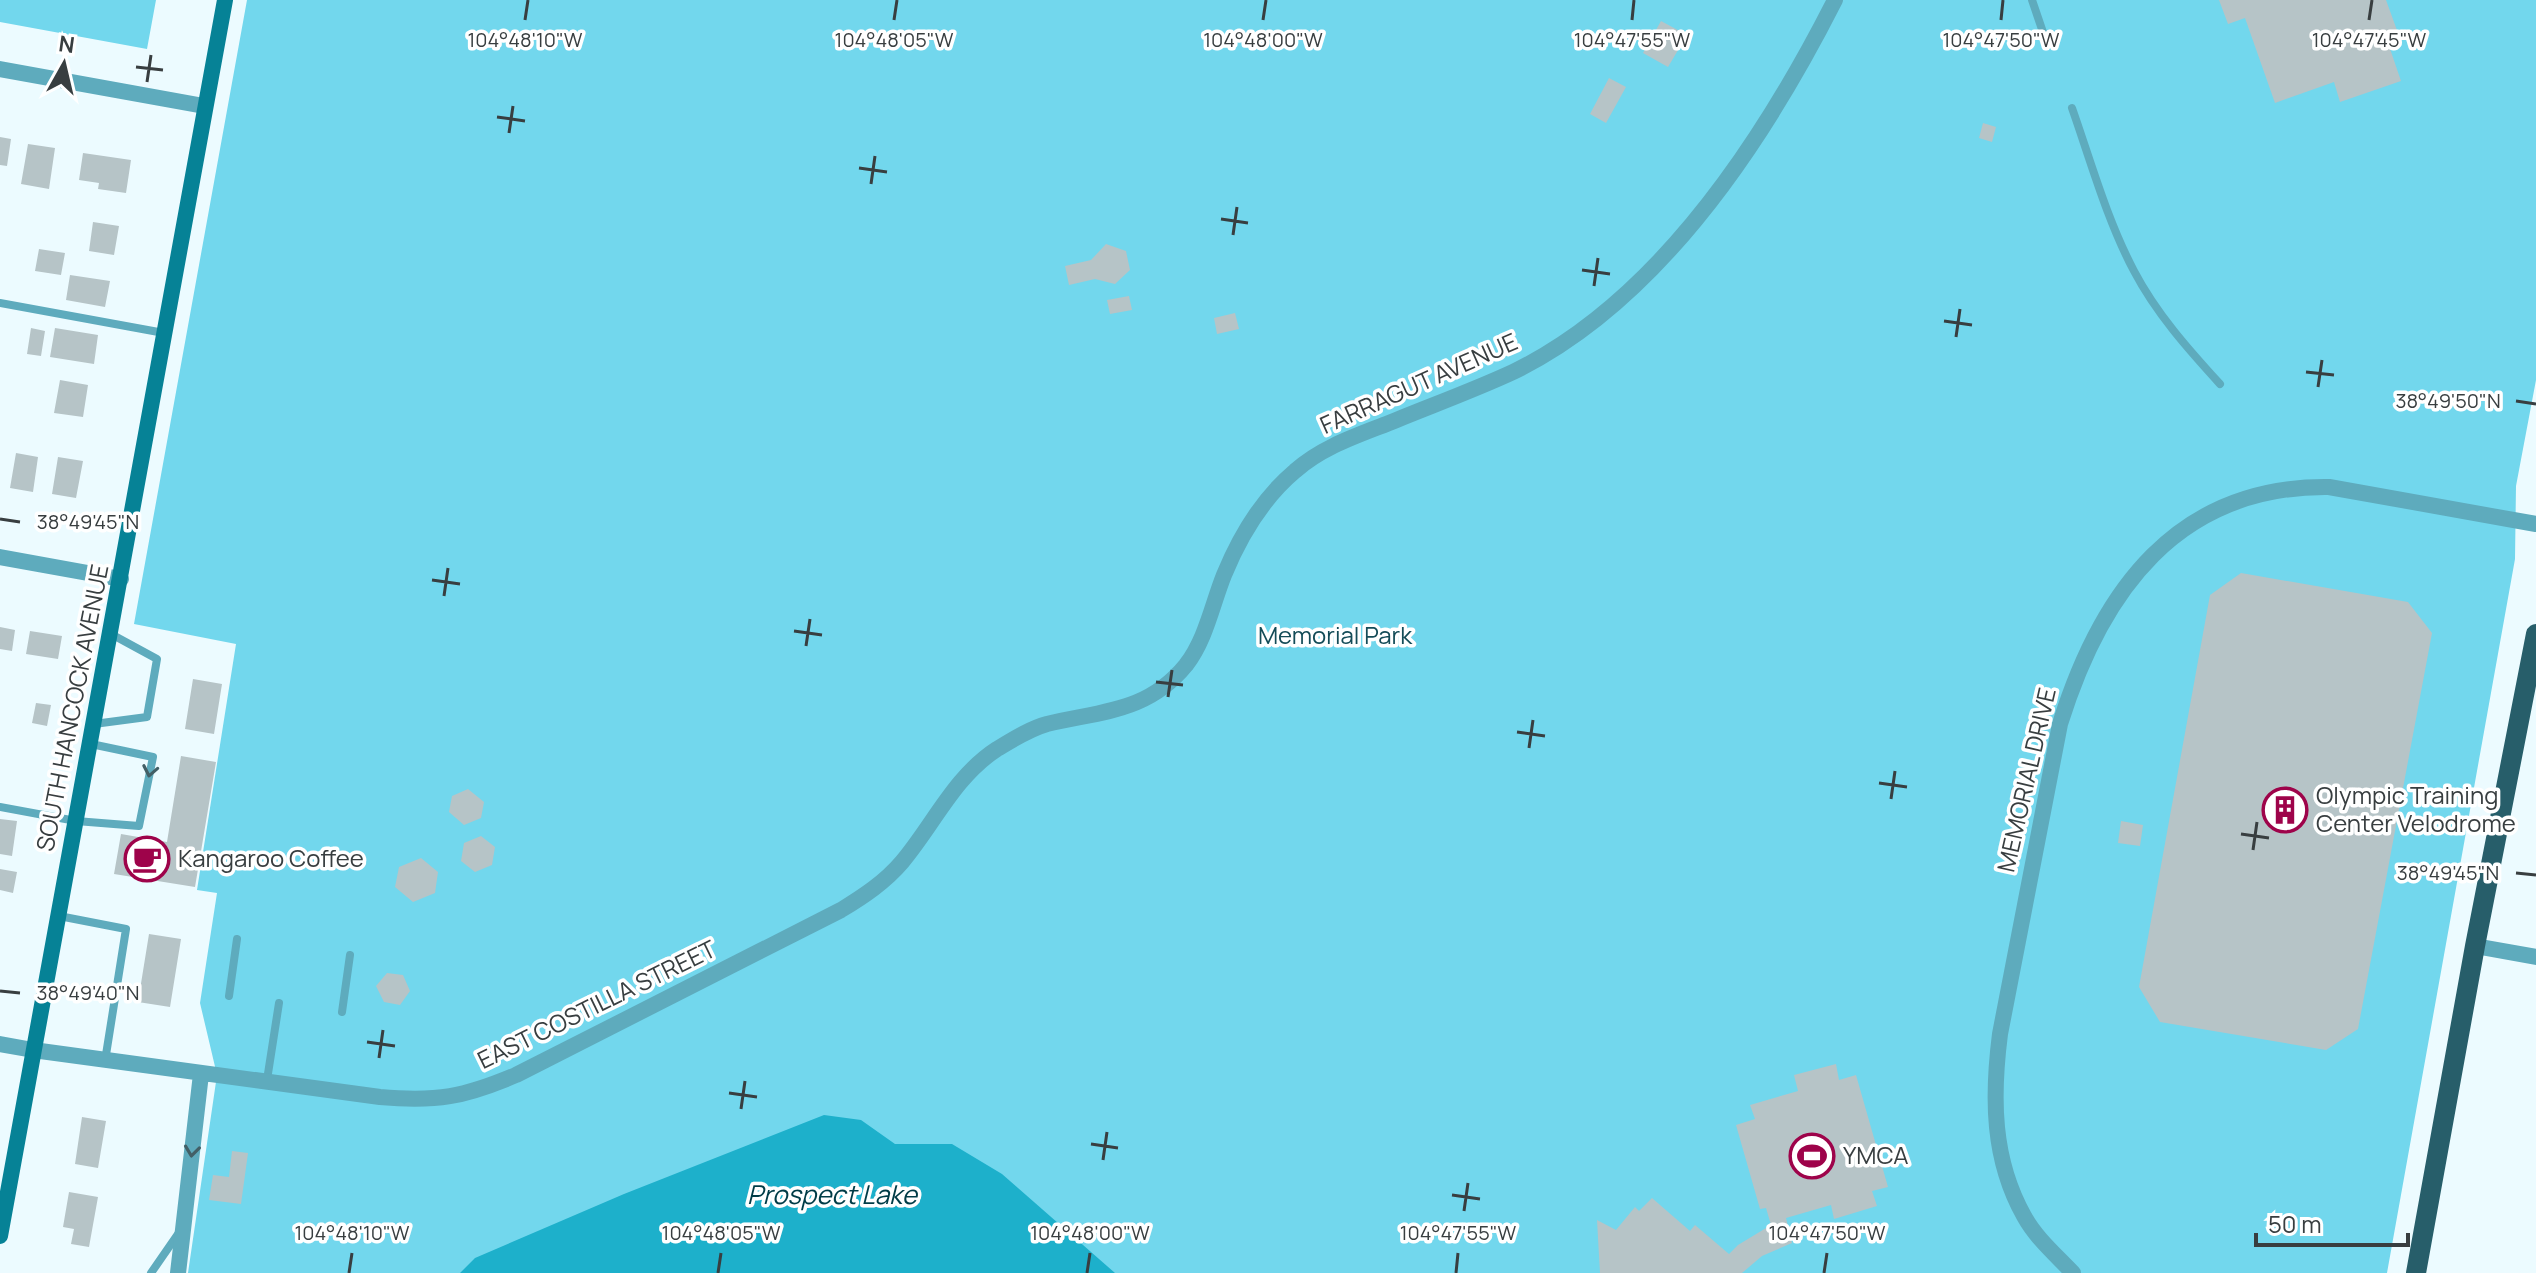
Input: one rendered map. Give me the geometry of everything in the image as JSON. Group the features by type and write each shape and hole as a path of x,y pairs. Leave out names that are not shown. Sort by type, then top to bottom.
{"main road":[{"name":"SOUTH HANCOCK AVENUE","path":"0,1236 225,0"},
{"path":"2416,1273 2536,634"}],"street":[{"name":"FARRAGUT AVENUE","path":"902,862 955,787 994,751 1043,725 1128,707 1152,693 1184,667 1196,650 1224,575 1245,533 1266,499 1298,468 1338,443 1515,371 1556,347 1635,284 1670,248 1746,153 1805,60 1835,0"},
{"path":"0,69 204,106"},
{"name":"MEMORIAL DRIVE","path":"2073,1273 2041,1240 2016,1200 2002,1160 1997,1132 1995,1077 2018,934 2060,724 2076,677 2112,608 2145,561 2167,541 2220,508 2274,491 2303,486 2329,487 2536,524"},
{"path":"0,557 121,579"},
{"name":"EAST COSTILLA STREET","path":"0,1044 105,1062 416,1100 460,1096 488,1087 841,910 865,896 902,862"},
{"path":"2475,946 2536,957"},
{"path":"178,1273 201,1074"}],"lane":[{"path":"2032,0 2046,41"},
{"path":"2072,108 2134,272 2177,336 2220,384"},
{"path":"0,303 165,333"},
{"path":"94,724 147,717 157,659 111,634"},
{"path":"0,807 76,821 139,826 153,757 91,744"},
{"path":"59,916 126,929 105,1062"},
{"path":"229,996 237,939"},
{"path":"342,1012 350,955"},
{"path":"267,1080 279,1003"},
{"path":"151,1273 183,1227"}],"green space":[{"path":"0,0 156,0 147,49 0,22"},
{"name":"Memorial Park","path":"247,0 2536,0 2536,380 2516,486 2515,559 2387,1273 188,1273 217,1075 200,1003 217,893 197,890 236,644 134,624"}],"water":[{"name":"Prospect Lake","path":"824,1115 861,1120 895,1144 952,1144 1002,1174 1115,1273 460,1273 475,1258 624,1194"}],"building":[{"path":"2219,0 2386,0 2398,33 2386,37 2401,81 2340,102 2334,82 2275,103 2245,18 2228,24"},
{"path":"1661,21 1687,35 1668,67 1643,53"},
{"path":"1609,78 1626,87 1606,123 1590,114"},
{"path":"1983,123 1996,127 1992,142 1979,138"},
{"path":"0,137 11,139 7,166 0,165"},
{"path":"28,144 55,148 49,189 21,184"},
{"path":"83,153 131,160 126,193 98,189 99,183 79,180"},
{"path":"93,222 119,226 114,255 89,251"},
{"path":"1106,244 1126,251 1130,270 1115,284 1095,279 1069,285 1065,266 1091,260"},
{"path":"39,249 65,253 61,275 35,271"},
{"path":"70,275 110,281 105,307 66,300"},
{"path":"1129,296 1132,310 1110,314 1107,300"},
{"path":"1235,313 1239,329 1217,334 1214,318"},
{"path":"31,328 45,331 41,356 27,354"},
{"path":"55,328 98,335 94,364 50,357"},
{"path":"60,380 88,385 83,417 54,413"},
{"path":"16,453 38,457 33,492 10,488"},
{"path":"58,457 83,461 76,498 52,494"},
{"name":"Olympic Training Center Velodrome","path":"2241,573 2408,602 2432,633 2358,1029 2326,1050 2160,1022 2139,987 2210,595"},
{"path":"0,627 15,630 12,651 0,649"},
{"path":"30,631 62,636 58,659 26,654"},
{"path":"193,679 222,684 214,734 185,729"},
{"path":"36,703 51,705 47,726 32,723"},
{"path":"181,756 216,762 195,887 114,874 121,834 167,842"},
{"path":"468,789 484,802 481,818 464,825 449,812 452,796"},
{"path":"0,819 17,821 12,856 0,854"},
{"path":"2121,821 2143,825 2140,846 2118,843"},
{"path":"481,836 495,847 492,865 475,872 461,861 464,843"},
{"path":"421,858 438,872 435,893 413,902 395,887 399,867"},
{"path":"0,869 17,872 13,893 0,890"},
{"path":"149,934 181,939 170,1007 138,1002"},
{"path":"387,973 403,975 410,991 400,1005 384,1002 376,986"},
{"name":"YMCA","path":"1836,1064 1839,1080 1856,1075 1888,1187 1872,1191 1877,1206 1834,1219 1831,1205 1786,1218 1792,1243 1762,1256 1742,1273 1600,1273 1597,1220 1616,1230 1635,1207 1639,1211 1652,1198 1690,1231 1695,1225 1729,1254 1771,1225 1766,1208 1760,1209 1736,1125 1755,1119 1750,1105 1798,1091 1794,1075"},
{"path":"82,1117 106,1121 98,1168 75,1164"},
{"path":"232,1151 248,1153 241,1204 209,1200 213,1175 229,1177"},
{"path":"69,1192 98,1197 89,1247 71,1244 74,1229 63,1227"}],"place":[{"name":"Olympic Training Center Velodrome","path":"2285,810"},
{"name":"Kangaroo Coffee","path":"147,859"},
{"name":"YMCA","path":"1812,1156"}]}
